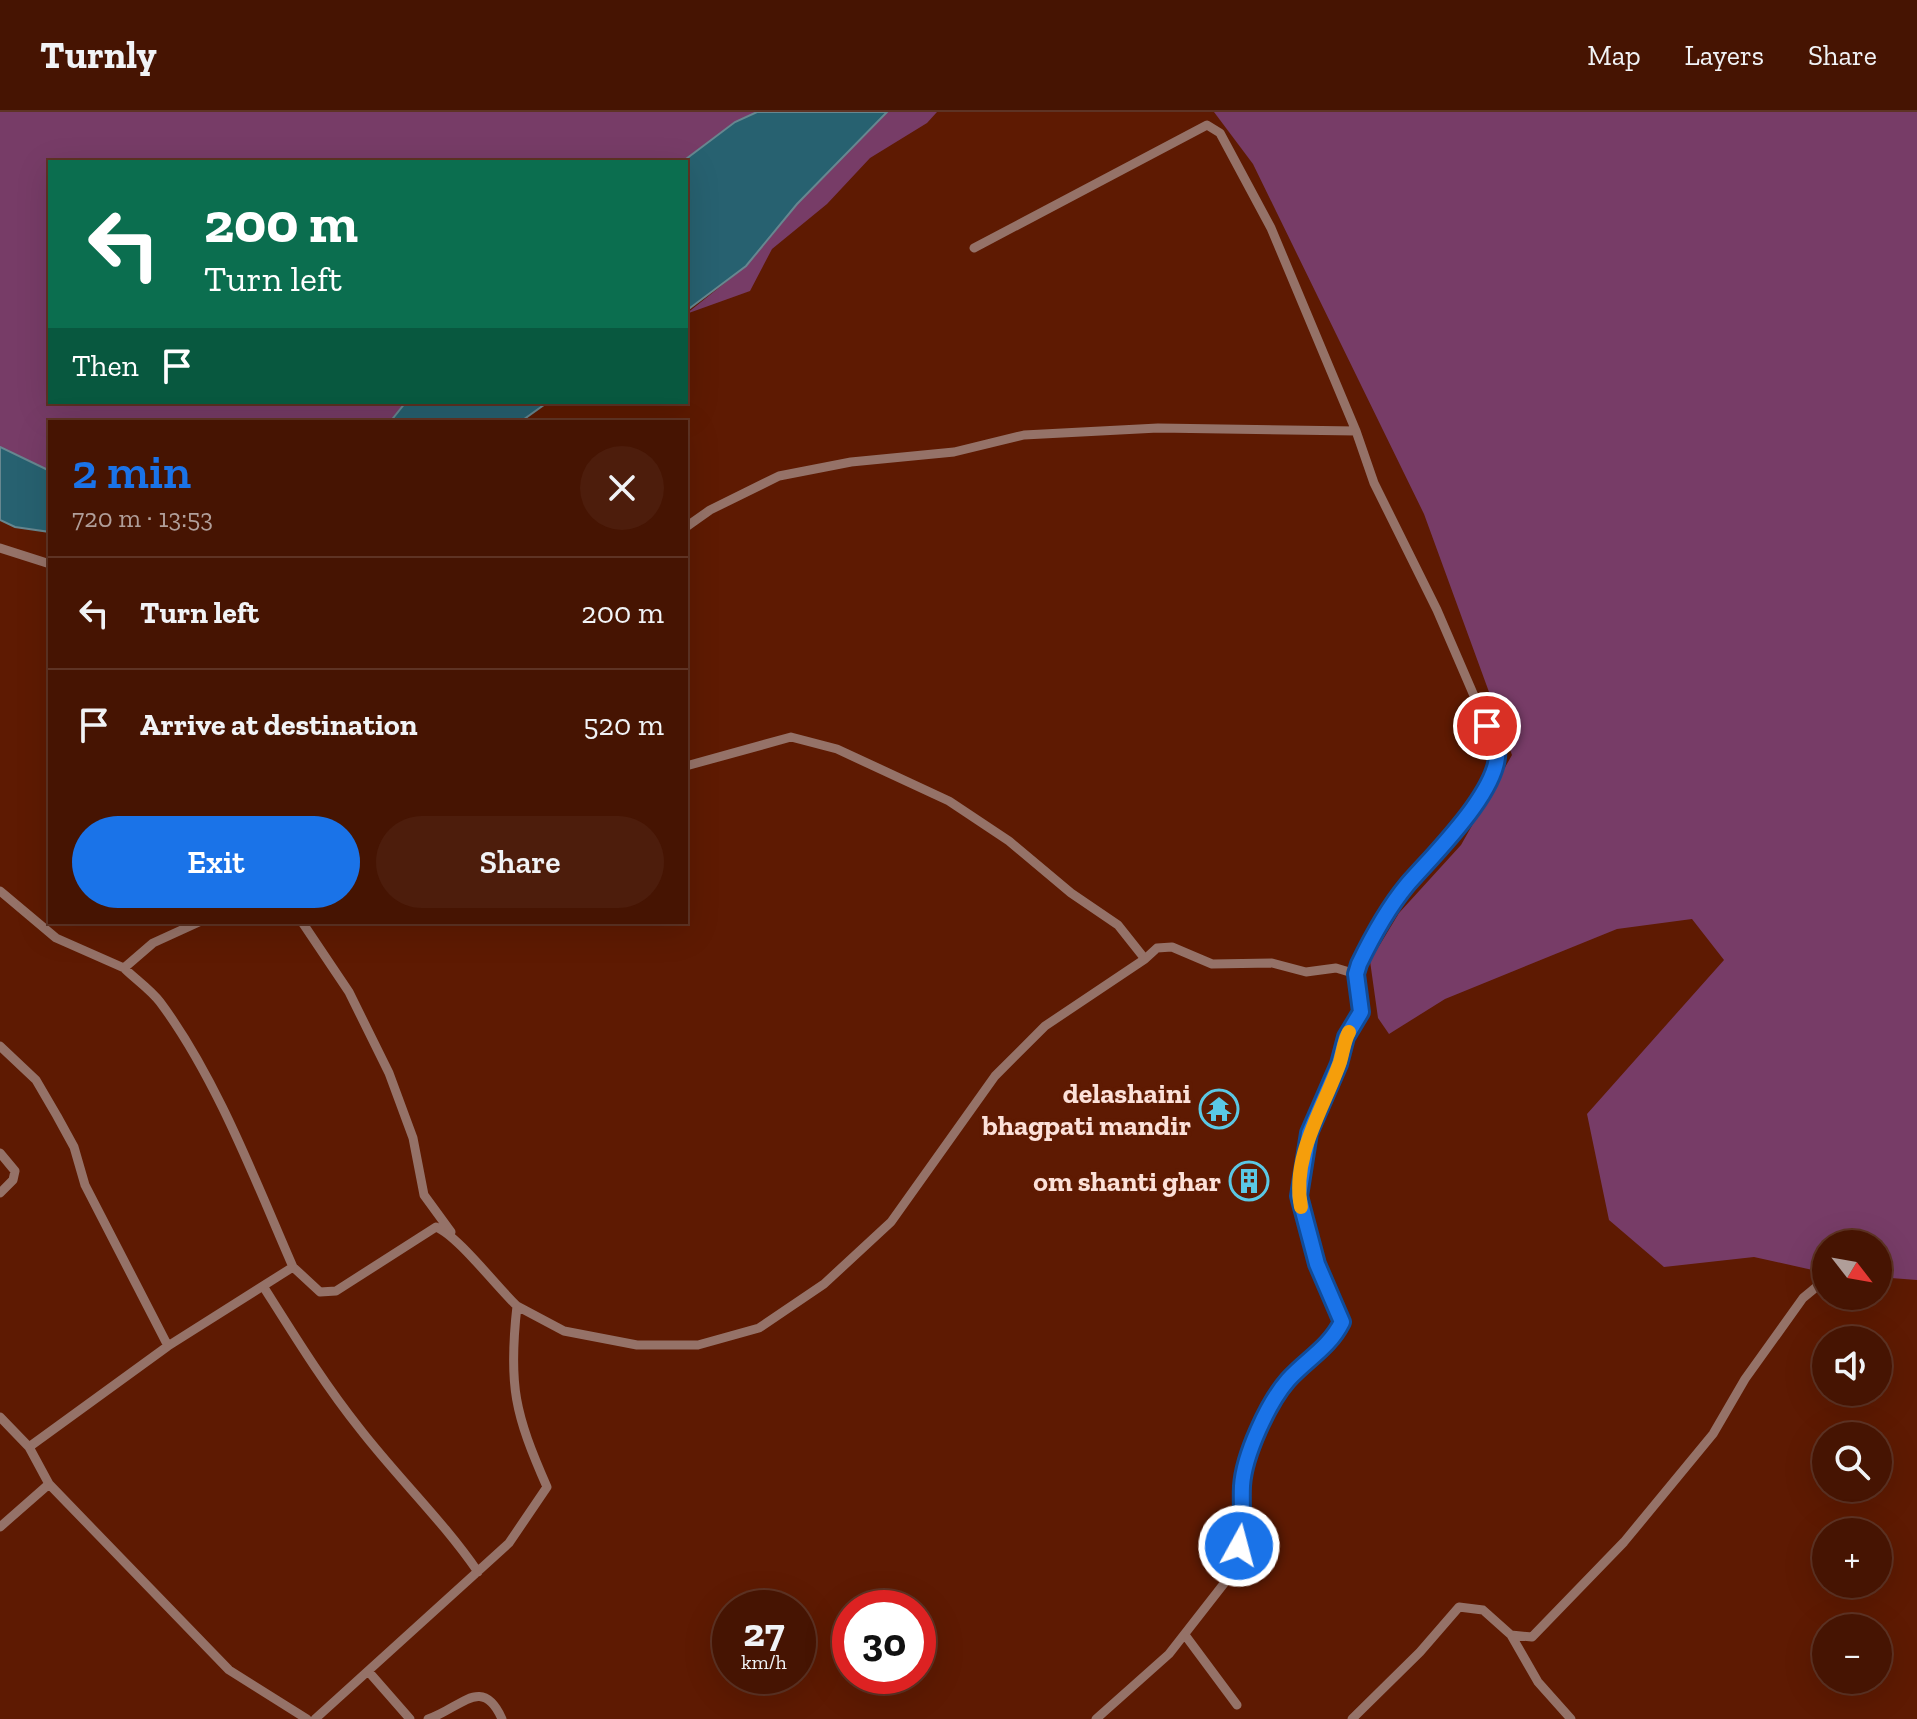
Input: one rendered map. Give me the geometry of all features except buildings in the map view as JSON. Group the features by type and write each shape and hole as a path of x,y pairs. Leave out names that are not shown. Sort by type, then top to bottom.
{"street":[{"path":"974,248 1207,125 1220,133 1271,228 1356,431 1374,483 1437,610 1497,749 1492,772 1476,802 1438,853 1406,886 1370,943 1356,974 1361,1012 1346,1037 1339,1064 1309,1133 1299,1196 1317,1264 1342,1322 1332,1341 1287,1381 1246,1456 1242,1487 1245,1521 1233,1572 1185,1635 1096,1719"},
{"path":"688,526 710,510 779,476 851,462 954,452 1024,435 1158,428 1356,431"},
{"path":"0,548 48,563"},
{"path":"688,765 791,737 806,739 859,758 949,801 1009,841 1071,893 1118,925 1145,959"},
{"path":"0,891 56,938 124,968 159,1000 241,1145 293,1267 320,1292 336,1291 436,1227 451,1232"},
{"path":"124,968 153,943 195,924"},
{"path":"303,924 349,992 389,1073 413,1138 424,1195 482,1272 517,1306 564,1331 637,1345 698,1345 759,1328 824,1284 891,1222 995,1076 1045,1026 1157,948 1172,947 1212,964 1272,963 1306,972 1336,968 1356,974"},
{"path":"0,1046 36,1080 57,1116 74,1147 85,1185 168,1346"},
{"path":"0,1066 9,1056"},
{"path":"0,1153 15,1171 13,1180 0,1193"},
{"path":"29,1447 168,1346 293,1267"},
{"path":"263,1286 314,1366 361,1431 454,1538 478,1572"},
{"path":"1511,1635 1532,1637 1624,1542 1713,1434 1745,1379 1803,1298 1812,1291"},
{"path":"315,1719 509,1543 547,1487 526,1439 514,1399 512,1351 517,1306"},
{"path":"0,1417 29,1447 49,1484 229,1670 307,1719"},
{"path":"0,1527 49,1484"},
{"path":"1352,1719 1420,1652 1459,1607 1483,1610 1511,1635 1538,1682 1571,1719"},
{"path":"1185,1635 1237,1705"},
{"path":"368,1671 410,1719"},
{"path":"428,1719 475,1696 485,1696 495,1704 502,1719"}],"shaded area":[{"path":"0,112 757,112 735,122 685,160 48,160 48,404 404,404 392,420 48,420 48,470 0,447"},
{"path":"887,112 937,112 927,123 870,158 827,204 772,249 750,291 688,313 746,266 797,204"},
{"path":"1214,112 1917,112 1917,1280 1892,1278 1892,1230 1812,1230 1812,1270 1754,1257 1664,1267 1609,1220 1587,1114 1724,960 1692,919 1617,929 1445,999 1389,1034 1378,1018 1370,961 1399,913 1461,845 1512,755 1424,514 1253,164"}],"water":[{"path":"757,112 887,112 797,204 746,266 688,310 688,160 685,160 735,122"},
{"path":"404,404 545,404 523,420 392,420"},
{"path":"0,447 48,470 48,532 15,527 0,520"}],"slow traffic":[{"path":"1301,1207 1299,1196 1309,1133 1339,1064 1349,1032"}],"place":[{"name":"delashaini bhagpati mandir","path":"1219,1109"},
{"name":"om shanti ghar","path":"1249,1181"}],"route":[{"path":"1239,1546 1245,1521 1242,1487 1246,1456 1287,1381 1332,1341 1342,1322 1317,1264 1299,1196 1309,1133 1339,1064 1346,1037 1361,1012 1356,974 1359,964 1406,886 1438,853 1476,802 1492,772 1497,749 1487,726"}]}
